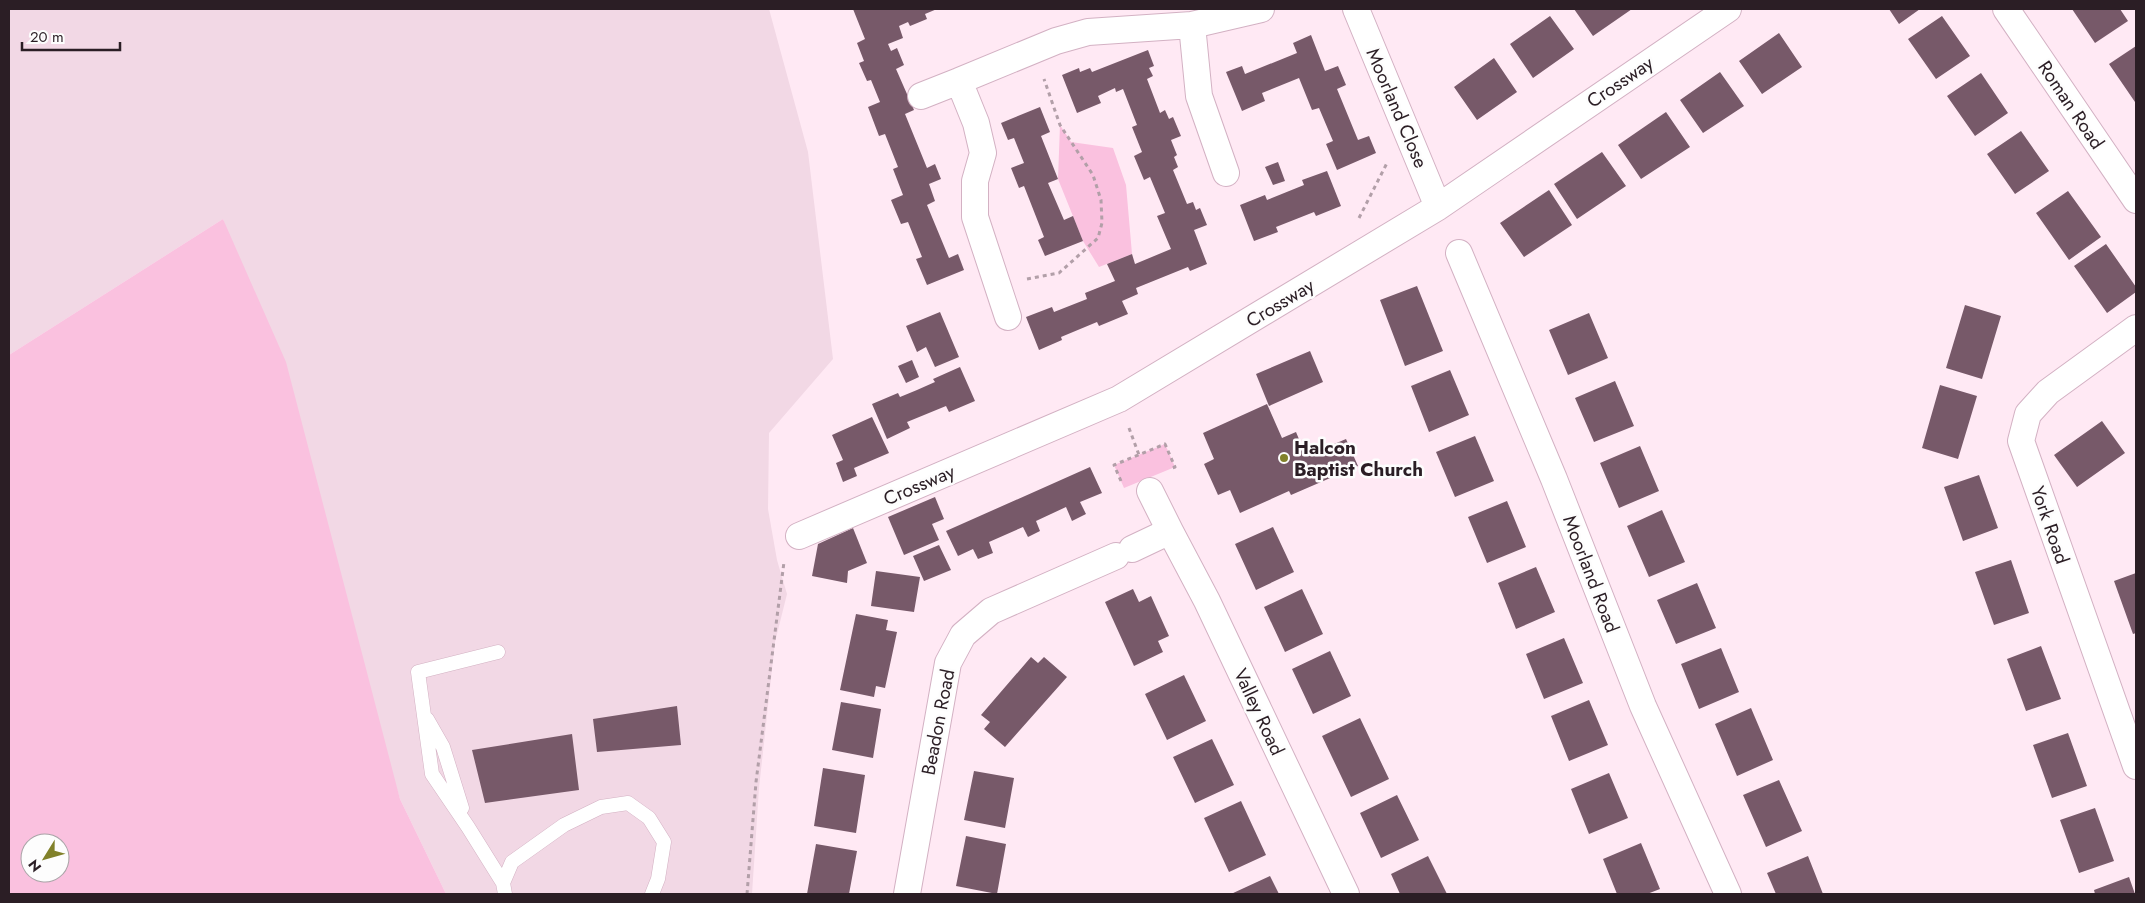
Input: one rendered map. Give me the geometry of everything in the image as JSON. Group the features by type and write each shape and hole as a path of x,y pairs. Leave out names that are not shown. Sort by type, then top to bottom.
{"street":[{"path":"921,96 1034,50 1088,32 1192,25 1261,9"},
{"name":"Moorland Close","path":"1356,9 1438,207"},
{"name":"Crossway","path":"799,536 1119,399 1438,207 1728,9"},
{"name":"Roman Road","path":"2006,9 2136,200"},
{"path":"1192,25 1199,96 1226,173"},
{"path":"959,81 976,123 984,153 975,180 975,217 1008,317"},
{"name":"Moorland Road","path":"1459,253 1554,479 1643,706 1728,894"},
{"name":"York Road","path":"2136,328 2048,392 2028,414 2022,441 2136,766"},
{"name":"Valley Road","path":"1150,491 1207,602 1346,894"},
{"name":"Beadon Road","path":"907,894 948,663 963,635 991,611 1170,531"}],"lane":[{"path":"498,652 418,672 432,774 468,827 504,889"},
{"path":"504,889 512,862 564,825 601,807 628,803 649,818 664,842 658,879 652,894"}],"path":[{"path":"997,284 1060,272 1098,238 1102,223 1101,200 1093,175 1060,125 1034,50"},
{"path":"1358,221 1405,128"},
{"path":"1139,455 1165,444 1175,467 1168,470"},
{"path":"747,894 756,782 784,562 799,536"}],"shaded area":[{"path":"9,9 769,9 808,152 833,359 769,433 768,509 777,560 787,594 775,642 759,788 752,894 446,894 400,799 223,219 9,355"},
{"path":"1060,125 1071,142 1113,148 1126,185 1132,254 1099,267 1083,241 1058,179"},
{"path":"223,219 286,362 400,799 446,894 9,894 9,355"},
{"path":"1165,444 1175,467 1124,488 1114,465"}],"building":[{"path":"853,9 937,9 925,14 927,19 910,26 908,22 899,26 903,38 888,44 891,51 897,48 904,65 896,69 914,110 905,114 927,168 935,164 941,179 929,184 935,201 927,205 949,258 958,254 964,270 927,285 916,259 922,257 908,222 901,224 891,200 903,195 893,169 898,167 885,134 879,136 868,107 880,102 871,80 867,81 859,63 864,61 857,43 865,39"},
{"path":"1574,9 1632,9 1593,36"},
{"path":"1889,9 1920,9 1899,24"},
{"path":"2072,9 2120,9 2128,21 2095,43"},
{"path":"1550,16 1574,49 1533,78 1510,44"},
{"path":"1942,16 1970,56 1936,79 1908,39"},
{"path":"1779,33 1802,67 1762,94 1739,61"},
{"path":"1311,35 1325,71 1338,66 1346,85 1337,89 1358,140 1369,136 1376,153 1337,170 1326,144 1333,141 1319,108 1312,110 1299,78 1262,93 1265,101 1242,111 1226,72 1242,66 1245,74 1297,53 1293,43"},
{"path":"2136,46 2136,101 2135,102 2109,64"},
{"path":"1148,50 1154,66 1149,68 1153,76 1147,79 1160,113 1165,110 1169,119 1173,117 1181,136 1171,140 1177,155 1174,157 1178,167 1173,170 1187,204 1193,202 1196,210 1200,208 1207,225 1194,230 1207,264 1190,271 1188,267 1136,288 1138,294 1122,301 1128,314 1099,326 1097,322 1061,337 1062,340 1039,350 1026,317 1052,307 1054,312 1087,299 1085,293 1115,281 1107,264 1132,254 1135,264 1171,249 1157,216 1165,213 1150,177 1144,180 1134,156 1142,152 1132,127 1137,125 1123,89 1116,92 1115,88 1098,96 1101,103 1077,113 1062,75 1079,68 1080,72 1090,68 1092,72"},
{"path":"1494,58 1517,92 1477,120 1454,87"},
{"path":"1720,72 1744,106 1703,133 1680,100"},
{"path":"1981,73 2008,113 1975,136 1947,96"},
{"path":"1040,107 1050,132 1041,136 1058,179 1048,183 1064,220 1073,216 1083,241 1045,256 1038,240 1044,237 1024,186 1019,188 1011,168 1024,163 1014,138 1008,140 1001,123"},
{"path":"1666,112 1690,147 1641,179 1618,145"},
{"path":"2021,131 2049,171 2015,194 1987,154"},
{"path":"1602,152 1626,186 1577,219 1554,184"},
{"path":"1278,162 1285,181 1273,185 1265,167"},
{"path":"1327,171 1341,206 1316,216 1314,212 1276,227 1278,232 1254,241 1240,205 1265,195 1267,200 1304,185 1302,180"},
{"path":"1549,190 1572,225 1524,257 1500,223"},
{"path":"2068,191 2101,237 2069,260 2036,213"},
{"path":"2106,244 2136,287 2136,292 2107,313 2074,266"},
{"path":"1417,286 1443,351 1405,366 1380,300"},
{"path":"1965,305 2001,316 1982,379 1946,368"},
{"path":"940,312 959,357 935,367 926,347 917,352 906,326"},
{"path":"1589,313 1608,358 1568,375 1549,330"},
{"path":"1310,351 1323,382 1269,406 1256,374"},
{"path":"912,360 919,377 906,383 898,366"},
{"path":"960,367 975,401 949,412 946,406 907,422 910,428 887,439 872,404 898,393 900,397 917,390 935,382 933,379"},
{"path":"1450,370 1469,415 1429,432 1411,386"},
{"path":"1615,381 1634,426 1594,442 1575,398"},
{"path":"1940,385 1977,396 1958,459 1922,448"},
{"name":"Halcon Baptist Church","path":"1267,404 1282,438 1296,432 1306,456 1346,439 1358,466 1291,495 1289,491 1240,513 1230,490 1218,495 1204,464 1214,459 1203,433"},
{"path":"872,417 889,453 854,468 857,476 843,482 836,463 843,460 832,435"},
{"path":"2102,421 2125,453 2077,487 2054,455"},
{"path":"1475,436 1494,481 1455,497 1436,452"},
{"path":"1640,446 1659,491 1619,508 1600,463"},
{"path":"1090,467 1102,493 1080,502 1086,514 1072,521 1066,507 1036,521 1040,531 1028,537 1023,527 989,542 993,553 978,559 973,549 958,556 946,531"},
{"path":"1979,475 1998,528 1963,541 1944,487"},
{"path":"935,497 944,519 932,524 939,540 904,555 888,517"},
{"path":"1507,501 1526,547 1487,563 1468,517"},
{"path":"1662,510 1685,562 1649,577 1627,526"},
{"path":"1273,527 1294,572 1256,590 1235,544"},
{"path":"853,528 867,563 848,571 847,583 812,576 818,544"},
{"path":"939,545 951,570 924,581 913,556"},
{"path":"2011,560 2029,613 1994,625 1975,572"},
{"path":"1536,567 1555,612 1516,629 1498,583"},
{"path":"876,571 920,577 914,612 871,606"},
{"path":"2136,573 2136,633 2133,634 2114,581"},
{"path":"1697,583 1716,628 1676,644 1657,600"},
{"path":"1133,589 1139,602 1151,596 1169,636 1158,641 1163,652 1134,666 1105,602"},
{"path":"1302,589 1323,634 1285,652 1264,607"},
{"path":"856,614 888,620 886,630 897,632 885,688 876,686 874,697 840,690"},
{"path":"1564,638 1583,683 1544,699 1526,654"},
{"path":"2041,646 2061,699 2026,711 2007,659"},
{"path":"1721,648 1739,692 1699,709 1681,664"},
{"path":"1330,651 1351,696 1313,714 1292,669"},
{"path":"1031,657 1038,663 1044,657 1067,677 1005,747 984,729 990,722 981,715"},
{"path":"1184,675 1206,721 1167,740 1145,694"},
{"path":"1589,700 1608,745 1569,761 1551,716"},
{"path":"841,702 881,709 873,758 832,750"},
{"path":"677,706 681,745 597,752 593,719"},
{"path":"1751,708 1773,760 1737,776 1715,724"},
{"path":"1360,718 1389,779 1351,797 1322,736"},
{"path":"2068,733 2087,786 2052,798 2033,745"},
{"path":"572,734 579,790 485,803 472,750"},
{"path":"1212,739 1234,785 1195,803 1173,757"},
{"path":"823,768 865,775 856,833 814,826"},
{"path":"974,771 1014,778 1005,828 964,820"},
{"path":"1609,773 1628,818 1589,834 1571,789"},
{"path":"1779,780 1802,831 1766,847 1743,795"},
{"path":"1397,795 1419,840 1381,858 1360,813"},
{"path":"1241,801 1266,855 1229,872 1204,818"},
{"path":"2095,808 2114,861 2079,873 2060,820"},
{"path":"966,836 1006,844 997,894 956,886"},
{"path":"1641,843 1660,889 1647,894 1617,894 1603,859"},
{"path":"816,844 857,851 849,894 807,894"},
{"path":"1428,856 1447,894 1400,894 1391,874"},
{"path":"1808,856 1823,894 1776,894 1767,873"},
{"path":"1270,876 1279,894 1231,894"},
{"path":"2129,877 2135,894 2095,894 2094,890"}],"place":[{"name":"Halcon Baptist Church","path":"1284,458"}]}
